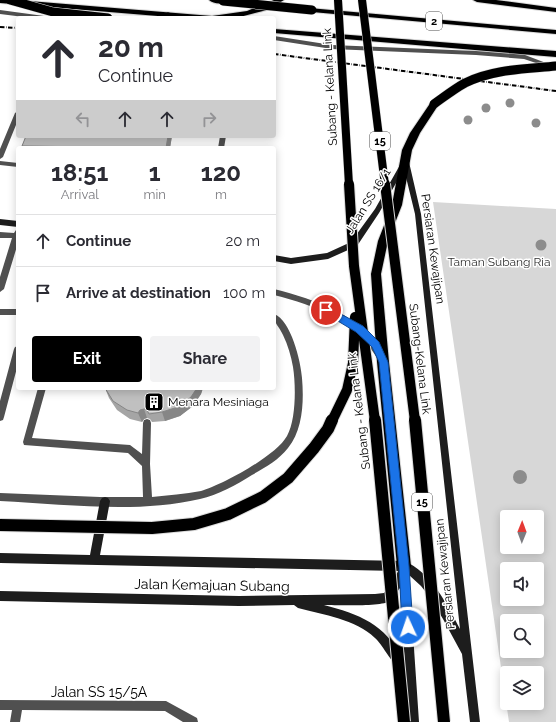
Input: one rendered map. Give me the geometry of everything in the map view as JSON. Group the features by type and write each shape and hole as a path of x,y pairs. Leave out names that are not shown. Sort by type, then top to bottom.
{"highway":[{"path":"10,0 53,12 90,16"},
{"path":"62,0 81,5 119,10"},
{"name":"2","path":"213,0 556,32"},
{"path":"239,16 262,10 280,0"},
{"path":"477,0 556,10"},
{"path":"0,1 190,16"},
{"path":"276,31 556,54"},
{"path":"404,566 383,362 376,274 383,241 397,206 407,150 414,133 434,104 464,84 484,76 506,72 556,67"}],"main road":[{"name":"Subang - Kelana Link","path":"338,0 354,266 376,429 404,722"},
{"name":"Subang-Kelana Link","path":"362,0 415,424 444,722"},
{"name":"Jalan SS 16/1","path":"276,258 291,260 328,256 354,244 377,211 405,161"},
{"name":"Persiaran Kewajipan","path":"405,161 418,214 475,722"},
{"path":"0,222 16,224"},
{"path":"0,525 152,528 194,524 228,514 270,492 288,478 314,448 328,429 347,390 353,363 356,333 354,266"},
{"path":"94,560 105,501"},
{"name":"Jalan Kemajuan Subang","path":"0,558 404,566 398,583 387,597 374,599 288,600 0,596"},
{"path":"404,566 415,572 436,597 467,655"},
{"path":"404,566 414,722"},
{"path":"288,600 363,622 375,630 387,643 411,688"}],"street":[{"path":"0,12 29,16"},
{"path":"164,16 168,14"},
{"path":"276,38 332,47 476,53 525,57 556,67"},
{"path":"0,158 16,118"},
{"path":"0,164 16,165"},
{"path":"0,235 16,235"},
{"path":"0,289 16,241"},
{"path":"276,293 300,299 326,310 350,323 359,329 376,345 383,362"},
{"path":"0,312 16,312"},
{"path":"0,497 105,501 160,501 201,494 234,481 268,460 286,445 295,426 299,391 295,361 290,340 276,320"},
{"path":"0,417 16,357"},
{"path":"41,390 27,442 130,449 146,464"},
{"path":"147,423 146,464 148,501"},
{"name":"Jalan SS 15/5A","path":"0,705 166,706 193,722"},
{"path":"15,722 18,705"}],"green space":[{"name":"Taman Subang Ria","path":"433,202 556,209 556,722 509,722 507,710 544,710 544,666 501,666"}],"building":[{"path":"25,138 168,138 166,146 22,146"},
{"path":"106,390 196,390 191,397 178,407 149,414 147,410 144,409 140,410 138,413 127,410 113,401"}],"railway":[{"path":"0,27 16,28"},
{"path":"276,54 556,91"}],"place":[{"name":"Menara Mesiniaga","path":"154,402"}],"route":[{"path":"326,310 359,329 376,345 383,362 404,566 408,627"}]}
